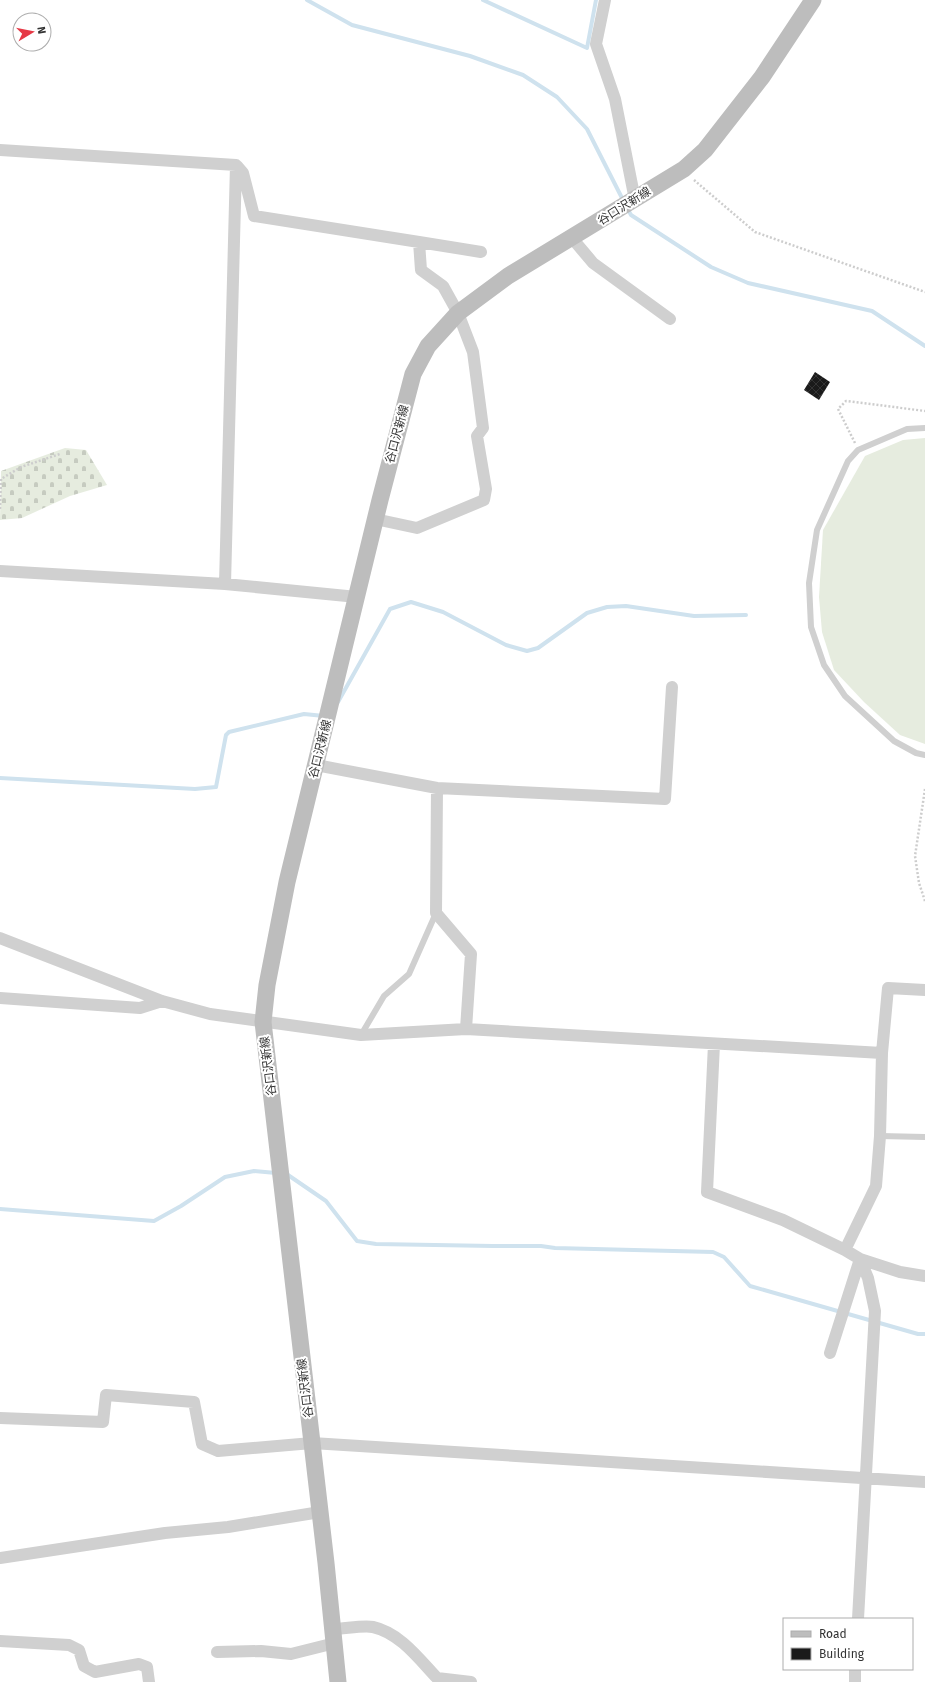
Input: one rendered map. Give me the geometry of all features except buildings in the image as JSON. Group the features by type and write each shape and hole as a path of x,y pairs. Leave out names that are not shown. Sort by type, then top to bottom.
{"main road":[{"name":"谷口沢新線","path":"338,1682 320,1512 263,1022 267,985 287,882 375,519 413,374 428,346 458,313 508,276 684,169 705,150 757,83 813,0"}],"street":[{"path":"605,0 596,44 615,99 635,200"},
{"path":"0,150 236,165 243,173 254,216 481,252"},
{"path":"226,584 236,165"},
{"path":"572,238 594,263 670,319"},
{"path":"375,519 417,528 484,500 486,489 477,436 483,428 473,352 458,313 443,286 421,270 419,242"},
{"path":"0,571 226,584 357,597"},
{"path":"316,765 436,788 665,799 672,687"},
{"path":"436,788 436,913 471,954 466,1029"},
{"path":"0,938 162,1001 210,1014 361,1035 466,1029 882,1053"},
{"path":"845,1250 876,1186 880,1136 882,1053 888,988 925,990"},
{"path":"0,998 140,1008 162,1001"},
{"path":"714,1044 707,1192 783,1220 845,1250 860,1260 900,1272 925,1276"},
{"path":"830,1352 860,1260"},
{"path":"858,1618 875,1311 868,1278 860,1260"},
{"path":"0,1418 103,1422 106,1395 194,1402 202,1444 218,1451 312,1442 925,1482"},
{"path":"0,1558 165,1533 228,1527 320,1512"},
{"path":"217,1652 261,1651 291,1654 334,1636 372,1627 387,1632 410,1648 437,1678 471,1682"},
{"path":"0,1641 69,1644 79,1650 84,1666 95,1672 139,1664 147,1667 149,1682"},
{"path":"855,1682 856,1670"}],"lane":[{"path":"925,428 907,430 858,450 848,461 817,530 809,583 811,627 824,665 845,696 894,741 916,754 925,755"},
{"path":"361,1035 384,996 408,974 436,913"},
{"path":"880,1136 925,1137"}],"path":[{"path":"684,169 689,176 755,232 925,292"},
{"path":"858,450 838,409 846,401 925,411"},
{"path":"0,509 1,479 21,467 60,454"},
{"path":"925,789 915,856 919,883 925,901"}],"green space":[{"path":"925,438 925,744 900,735 864,702 834,670 822,632 819,597 823,530 865,456 903,440"},
{"path":"65,448 86,450 107,485 70,496 22,518 0,520 1,471"}],"waterway":[{"path":"307,0 352,25 470,56 523,75 557,97 587,129 624,202"},
{"path":"483,0 587,48 596,0"},
{"path":"627,208 631,215 711,267 748,283 872,311 925,346"},
{"path":"338,702 390,609 411,602 443,612 506,645 527,651 538,648 587,613 607,607 626,606 694,616 746,615"},
{"path":"0,778 195,789 216,787 226,735 229,732 304,714 324,716"},
{"path":"0,1209 154,1221 181,1206 225,1177 254,1171 276,1173"},
{"path":"285,1174 326,1201 357,1241 376,1244 541,1246 555,1248 713,1252 724,1257 750,1286 918,1334 925,1334"}]}
